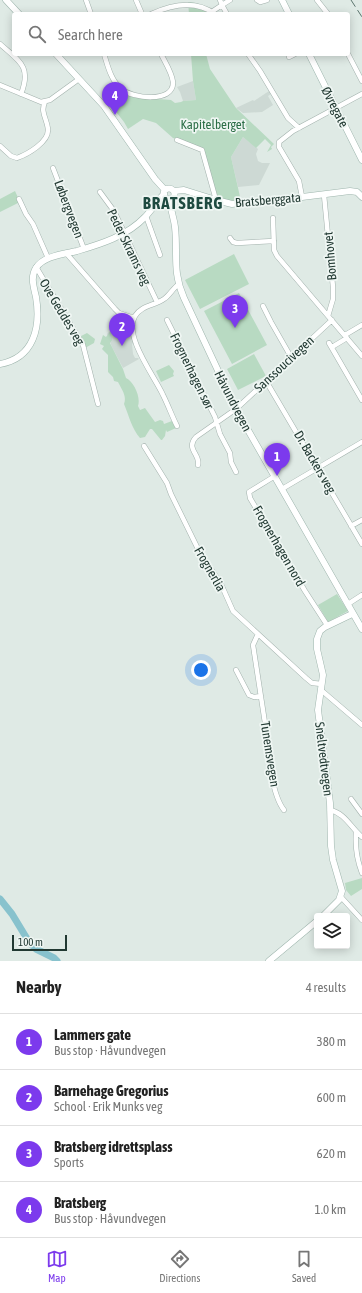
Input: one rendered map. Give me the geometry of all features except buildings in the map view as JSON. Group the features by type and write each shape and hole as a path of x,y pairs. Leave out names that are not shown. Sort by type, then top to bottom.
{"main road":[{"path":"6,0 17,12"},
{"path":"282,0 288,12"},
{"path":"58,56 110,115 166,195"},
{"name":"Øvregate","path":"310,56 362,160"},
{"name":"Bratsberggata","path":"166,195 171,188 174,191 184,190 229,204 353,191 362,197"},
{"name":"Løbergvegen","path":"36,268 40,263 48,258 106,242 124,233 146,216 159,200 166,195 174,196 174,191"},
{"name":"Håvundvegen","path":"166,195 175,226 175,264 179,284 184,298 236,409 348,604 352,614 362,629"},
{"path":"0,364 22,356 28,349 33,338 37,313 33,276 36,268"},
{"path":"327,625 352,614"},
{"name":"Sneltvedtvegen","path":"327,625 320,631 317,639 317,649 322,670 318,710 330,810 331,846 342,885 341,898"},
{"path":"326,913 341,898"},
{"path":"269,961 314,924"}],"street":[{"path":"86,0 90,12"},
{"path":"136,0 141,12"},
{"path":"220,0 226,12"},
{"path":"155,12 174,2 198,1 205,4 214,12 230,0"},
{"path":"257,0 260,2 267,0"},
{"path":"318,0 327,12"},
{"path":"0,44 12,55"},
{"path":"14,56 25,71 26,80 21,94"},
{"path":"105,56 114,82 125,92 137,96 151,97 165,95 172,86 172,77 162,56"},
{"path":"249,56 288,118 299,128"},
{"path":"349,56 362,81"},
{"path":"0,85 37,102 45,102 79,80"},
{"path":"302,197 299,181 279,147 281,140 299,128 362,94"},
{"path":"0,146 11,156 17,158 44,141 48,130 43,111 45,102"},
{"path":"177,140 202,150 216,200"},
{"name":"Løbergvegen","path":"53,168 84,249"},
{"name":"Peder Skrams veg","path":"100,192 114,211 157,302"},
{"name":"Bomhovet","path":"324,195 333,287 333,299 328,316"},
{"path":"19,199 26,214 33,224 48,258"},
{"path":"146,216 160,255"},
{"path":"273,218 274,250 277,256 362,356"},
{"path":"230,238 233,242 237,243 274,241"},
{"path":"66,253 114,309 119,313 134,318"},
{"name":"Ove Geddes veg","path":"36,268 83,345 98,404"},
{"path":"177,426 163,395 137,346 132,326 134,318 140,310 167,296 179,284"},
{"path":"263,306 291,357"},
{"name":"Frognerhagen sør","path":"167,320 217,423"},
{"name":"Sanssoucivegen","path":"198,465 199,462 192,449 193,440 236,409 332,320"},
{"path":"362,325 330,345 362,400"},
{"name":"Dr. Backers veg","path":"266,381 362,544"},
{"path":"217,423 220,434 230,453 231,462 236,472"},
{"path":"282,489 362,442"},
{"name":"Frognerlia","path":"144,446 167,483 199,551 222,584 233,612 306,678 321,687 362,725"},
{"name":"Frognerhagen nord","path":"275,476 249,492 250,498 327,625"},
{"path":"351,526 362,520"},
{"path":"348,604 362,595"},
{"name":"Tunemsvegen","path":"258,634 253,644 268,756 277,798 284,810"},
{"path":"236,670 249,695 254,697 261,696"},
{"path":"351,799 362,814"},
{"path":"330,810 340,813 362,837"},
{"path":"356,832 358,864 362,873"},
{"path":"341,898 362,920"}],"shaded area":[{"path":"193,81 196,100 183,101 177,87"},
{"path":"269,91 271,94 268,96 273,105 262,112 243,113 236,108 253,100 254,101"},
{"path":"243,137 258,149 256,154 258,161 262,163 270,163 259,185 238,187 231,157"},
{"path":"121,325 125,334 130,331 134,343 132,344 133,354 135,358 139,359 123,368 107,334 114,327"}],"green space":[{"path":"188,2 201,5 209,12 189,12"},
{"name":"Kapitelberget","path":"191,56 207,56 210,69 236,108 274,144 271,147 272,149 267,152 271,145 265,139 256,148 243,137 231,157 241,201 231,202 216,198 200,148 173,138 156,123 143,119 128,129 102,94 113,84 132,97 171,100 175,103 196,100"},
{"path":"15,191 20,202 0,212 0,199"},
{"path":"234,254 249,284 200,309 185,280"},
{"path":"239,293 267,345 232,364 204,311"},
{"path":"110,332 112,340 110,343 126,378 132,383 138,394 138,406 140,410 145,408 155,422 160,420 163,421 164,424 172,421 176,428 167,432 166,430 165,436 162,440 152,429 150,429 145,437 140,438 133,426 124,404 124,393 118,382 114,381 113,377 108,372 108,355 102,349 104,346 100,344 103,335 106,337"},
{"path":"87,333 95,339 94,343 85,348 81,336"},
{"path":"254,354 266,376 238,390 227,369"},
{"path":"169,365 174,371 174,376 161,382 156,371"},
{"path":"337,594 348,611 328,622 318,605"},
{"path":"362,878 362,889 351,896 346,890 345,883"}],"waterway":[{"path":"0,899 12,914 29,942 36,949 57,961"}],"railway":[{"path":"351,0 362,17"}],"place":[{"name":"Bratsberg","path":"115,115"},
{"name":"Bratsberg idrettsplass","path":"235,328"},
{"name":"Barnehage Gregorius","path":"122,346"},
{"name":"Lammers gate","path":"277,476"}],"district":[{"name":"BRATSBERG","path":"183,203"}]}
